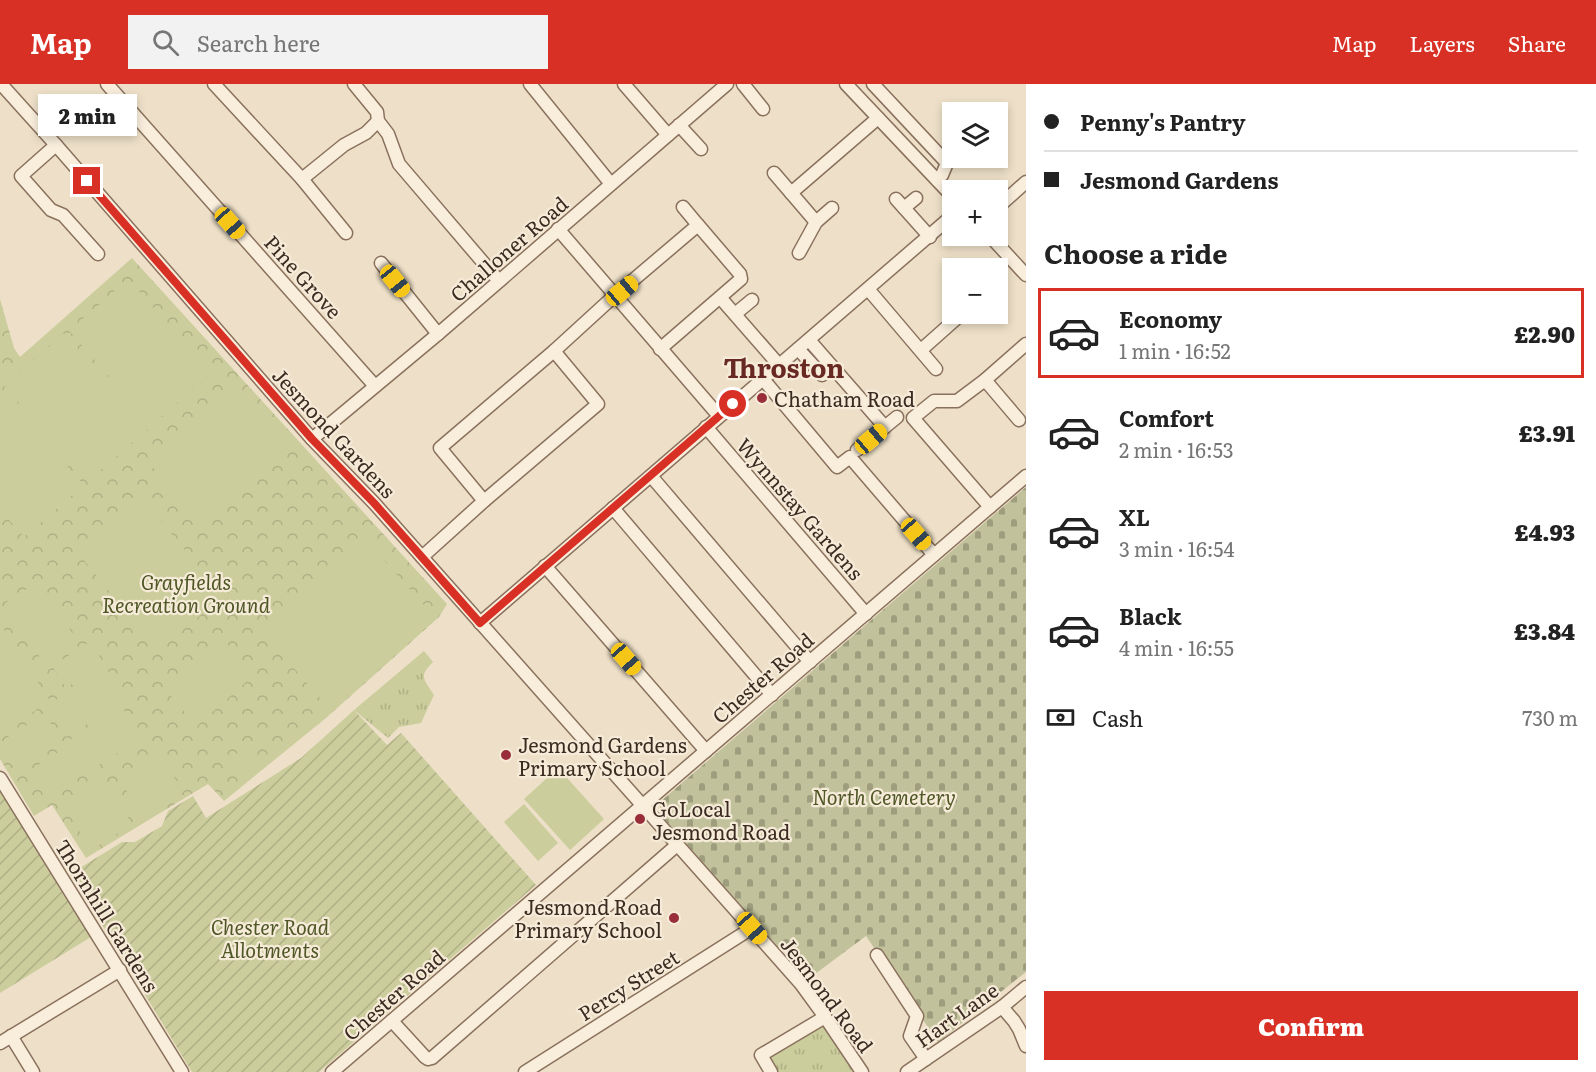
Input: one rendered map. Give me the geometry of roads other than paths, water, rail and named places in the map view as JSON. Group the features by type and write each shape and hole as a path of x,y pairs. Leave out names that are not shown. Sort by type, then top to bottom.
{"street":[{"name":"Jesmond Gardens","path":"1,84 312,439 422,556 642,806"},
{"name":"Pine Grove","path":"107,84 375,386"},
{"path":"214,84 302,179 346,233"},
{"path":"354,84 377,112 378,121 388,134 399,164 499,281"},
{"path":"530,84 611,184"},
{"path":"624,84 668,135"},
{"name":"Challoner Road","path":"312,439 438,334 727,84"},
{"path":"743,84 764,108"},
{"path":"846,84 942,185"},
{"path":"873,84 947,163 937,180"},
{"path":"791,193 878,118"},
{"path":"302,179 344,145 366,134 378,121"},
{"path":"679,125 701,149"},
{"path":"56,145 21,176 51,210 63,215 98,255"},
{"path":"774,173 816,222"},
{"path":"1008,198 1026,183"},
{"path":"916,198 900,204 930,237"},
{"path":"660,349 741,279 740,274 683,207"},
{"path":"799,253 816,222 832,208"},
{"path":"484,501 440,448 698,225"},
{"path":"480,623 942,226"},
{"path":"558,229 719,416"},
{"path":"999,246 1026,275"},
{"path":"381,263 438,334"},
{"path":"868,289 936,369"},
{"path":"735,314 752,300"},
{"path":"724,302 778,365"},
{"path":"921,350 950,324"},
{"path":"809,340 885,427"},
{"path":"990,507 913,418 934,401 957,401 1026,344"},
{"path":"798,349 822,375"},
{"path":"422,556 598,404 554,351"},
{"path":"763,379 837,468 850,457 934,555"},
{"path":"985,380 1019,420"},
{"path":"857,450 897,417"},
{"name":"Wynnstay Gardens","path":"706,427 866,614"},
{"path":"651,476 810,662"},
{"name":"Chester Road","path":"332,1072 1026,476"},
{"path":"613,508 772,695"},
{"path":"545,566 706,751"},
{"name":"Thornhill Gardens","path":"0,778 182,1072"},
{"name":"Jesmond Road","path":"642,806 801,984 861,1072"},
{"path":"392,1021 425,1057 432,1058 677,845"},
{"name":"Percy Street","path":"525,1072 752,928"},
{"path":"877,955 917,1016 910,1036 926,1059"},
{"path":"33,1072 6,1040 120,970"},
{"name":"Hart Lane","path":"908,1072 1026,987"},
{"path":"1002,1006 1019,1029 1026,1046"},
{"path":"771,1072 761,1054 825,1017"}],"place":[{"name":"Chatham Road","path":"762,398"},
{"name":"Jesmond Gardens Primary School","path":"506,755"},
{"name":"GoLocal Jesmond Road","path":"640,819"},
{"name":"Jesmond Road Primary School","path":"674,918"}],"district":[{"name":"Throston","path":"784,366"}],"park label":[{"name":"Grayfields Recreation Ground","path":"186,592"},
{"name":"North Cemetery","path":"884,796"},
{"name":"Chester Road Allotments","path":"270,938"}]}
